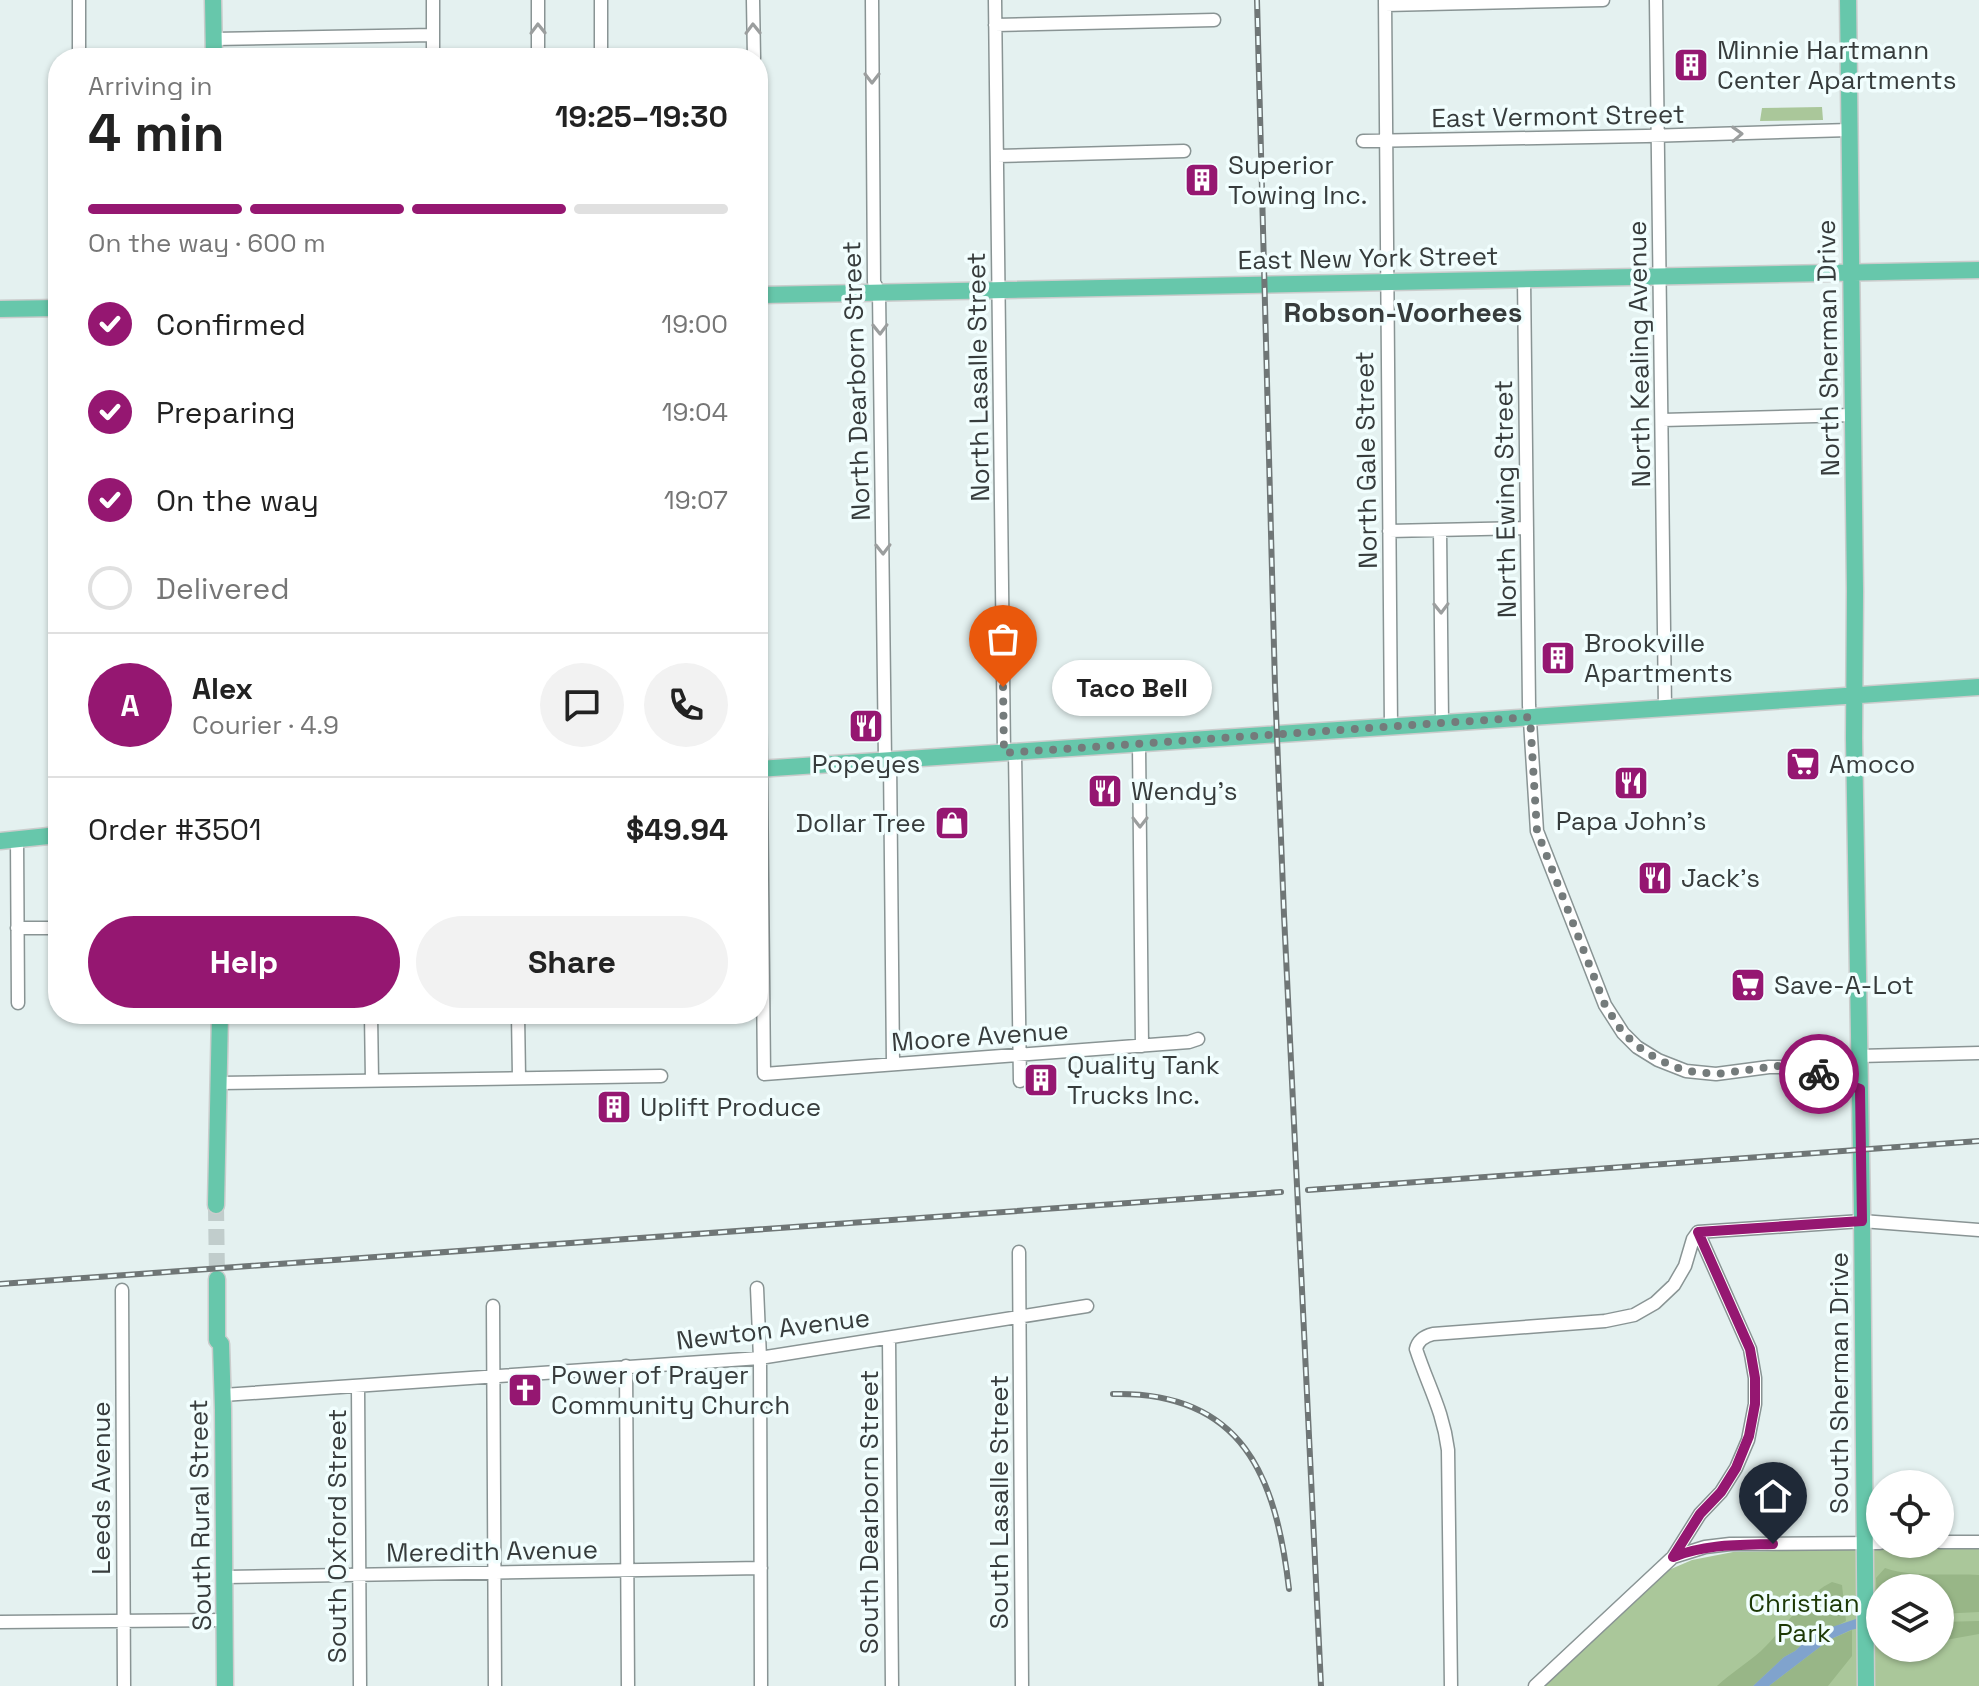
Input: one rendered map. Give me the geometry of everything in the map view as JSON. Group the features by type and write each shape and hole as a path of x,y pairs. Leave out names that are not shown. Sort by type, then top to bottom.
{"main road":[{"path":"213,0 214,48"},
{"name":"North Sherman Drive","path":"1848,0 1854,696"},
{"name":"East New York Street","path":"768,295 1979,270"},
{"path":"0,309 48,308"},
{"path":"768,768 1979,687"},
{"name":"South Sherman Drive","path":"1854,696 1862,1221 1870,1470"},
{"path":"8,840 48,836"},
{"path":"220,1024 219,1126 216,1144 220,1205"},
{"name":"South Rural Street","path":"220,1279 225,1340 221,1344 225,1686"},
{"name":"South Sherman Drive","path":"1866,1686 1865,1597 1870,1558"}],"street":[{"path":"79,0 79,48"},
{"path":"433,0 433,48"},
{"path":"538,0 538,48"},
{"path":"601,0 601,48"},
{"path":"753,0 754,48"},
{"name":"North Dearborn Street","path":"872,0 874,282 879,292 887,760"},
{"name":"North Lasalle Street","path":"995,0 1010,752"},
{"path":"1385,3 1603,0"},
{"name":"North Kealing Avenue","path":"1656,0 1665,709"},
{"name":"North Gale Street","path":"1385,3 1391,727"},
{"path":"995,25 1214,20"},
{"path":"214,39 433,35"},
{"name":"East Vermont Street","path":"1363,141 1850,130"},
{"path":"997,156 1184,151"},
{"name":"North Ewing Street","path":"1524,279 1530,717 1537,831 1605,1005 1623,1033 1645,1052 1686,1071 1716,1074 1790,1067 1860,1089"},
{"path":"1662,420 1853,415"},
{"path":"1389,531 1527,528"},
{"path":"1440,530 1442,723"},
{"path":"1139,744 1142,1046"},
{"path":"1010,752 1020,1081"},
{"path":"887,760 893,1064"},
{"path":"8,840 17,928 18,1003"},
{"path":"17,928 48,928"},
{"path":"371,1024 372,1080"},
{"path":"518,1024 519,1077"},
{"name":"Moore Avenue","path":"763,1024 764,1074 1142,1046 1198,1039"},
{"path":"1859,1056 1979,1053"},
{"path":"219,1083 661,1076"},
{"path":"1698,1232 1862,1221 1979,1230"},
{"path":"1451,1686 1448,1450 1438,1402 1416,1349 1417,1344 1422,1338 1433,1334 1605,1321 1634,1315 1655,1303 1674,1285 1698,1232"},
{"path":"1535,1686 1673,1557 1700,1514 1721,1492 1736,1468 1749,1436 1755,1404 1750,1349 1698,1232"},
{"name":"South Lasalle Street","path":"1019,1252 1022,1686"},
{"path":"757,1288 761,1686"},
{"name":"Leeds Avenue","path":"122,1290 124,1686"},
{"path":"493,1306 495,1686"},
{"name":"Newton Avenue","path":"223,1395 760,1358 1087,1306"},
{"name":"South Dearborn Street","path":"889,1338 892,1686"},
{"path":"626,1366 628,1686"},
{"name":"South Oxford Street","path":"358,1386 360,1686"},
{"path":"1954,1542 1979,1542"},
{"path":"1673,1557 1705,1547 1730,1544 1866,1544"},
{"name":"Meredith Avenue","path":"225,1577 761,1568"},
{"path":"0,1622 225,1620"}],"green space":[{"path":"1822,107 1823,120 1760,121 1762,108"},
{"name":"Christian Park","path":"1979,1547 1979,1686 1544,1686 1664,1572 1692,1560 1733,1552 1866,1549 1866,1558 1954,1558 1954,1548"},
{"path":"1885,1568 1919,1574 1880,1574"},
{"path":"1954,1575 1979,1575 1979,1612 1954,1613"},
{"path":"1832,1582 1842,1585 1846,1621 1814,1633 1753,1686 1717,1686 1761,1651 1803,1604"},
{"path":"1979,1621 1979,1634 1954,1638 1954,1622"},
{"path":"1852,1630 1852,1656 1828,1686 1769,1686 1829,1640"}],"water":[{"path":"1866,1616 1866,1626 1829,1640 1769,1686 1753,1686 1784,1657 1814,1633"}],"tunnel":[{"path":"216,1205 217,1279"}],"railway":[{"path":"1257,0 1275,686 1321,1686"},
{"path":"1308,1190 1979,1141"},
{"path":"0,1284 1281,1192"},
{"path":"1113,1394 1157,1397 1194,1407 1222,1425 1245,1448 1262,1477 1274,1511 1289,1589"}],"way so far":[{"path":"1003,687 1004,753 1530,717 1537,831 1608,1013 1623,1033 1658,1060 1686,1071 1716,1074 1778,1066 1819,1074"}],"place":[{"name":"Minnie Hartmann Center Apartments","path":"1691,65"},
{"name":"Superior Towing Inc.","path":"1202,180"},
{"name":"Brookville Apartments","path":"1558,658"},
{"name":"Taco Bell","path":"1003,687"},
{"name":"Popeyes","path":"866,726"},
{"name":"Amoco","path":"1803,764"},
{"name":"Papa John's","path":"1631,783"},
{"name":"Wendy's","path":"1105,791"},
{"name":"Dollar Tree","path":"952,823"},
{"name":"Jack's","path":"1655,878"},
{"name":"Save-A-Lot","path":"1748,985"},
{"name":"Quality Tank Trucks Inc.","path":"1041,1080"},
{"name":"Uplift Produce","path":"614,1107"},
{"name":"Power of Prayer Community Church","path":"525,1390"}],"district":[{"name":"Robson-Voorhees","path":"1403,312"}],"route":[{"path":"1773,1544 1705,1547 1673,1557 1700,1514 1721,1492 1736,1468 1749,1436 1755,1404 1750,1349 1698,1232 1862,1221 1860,1089 1819,1074"}]}
